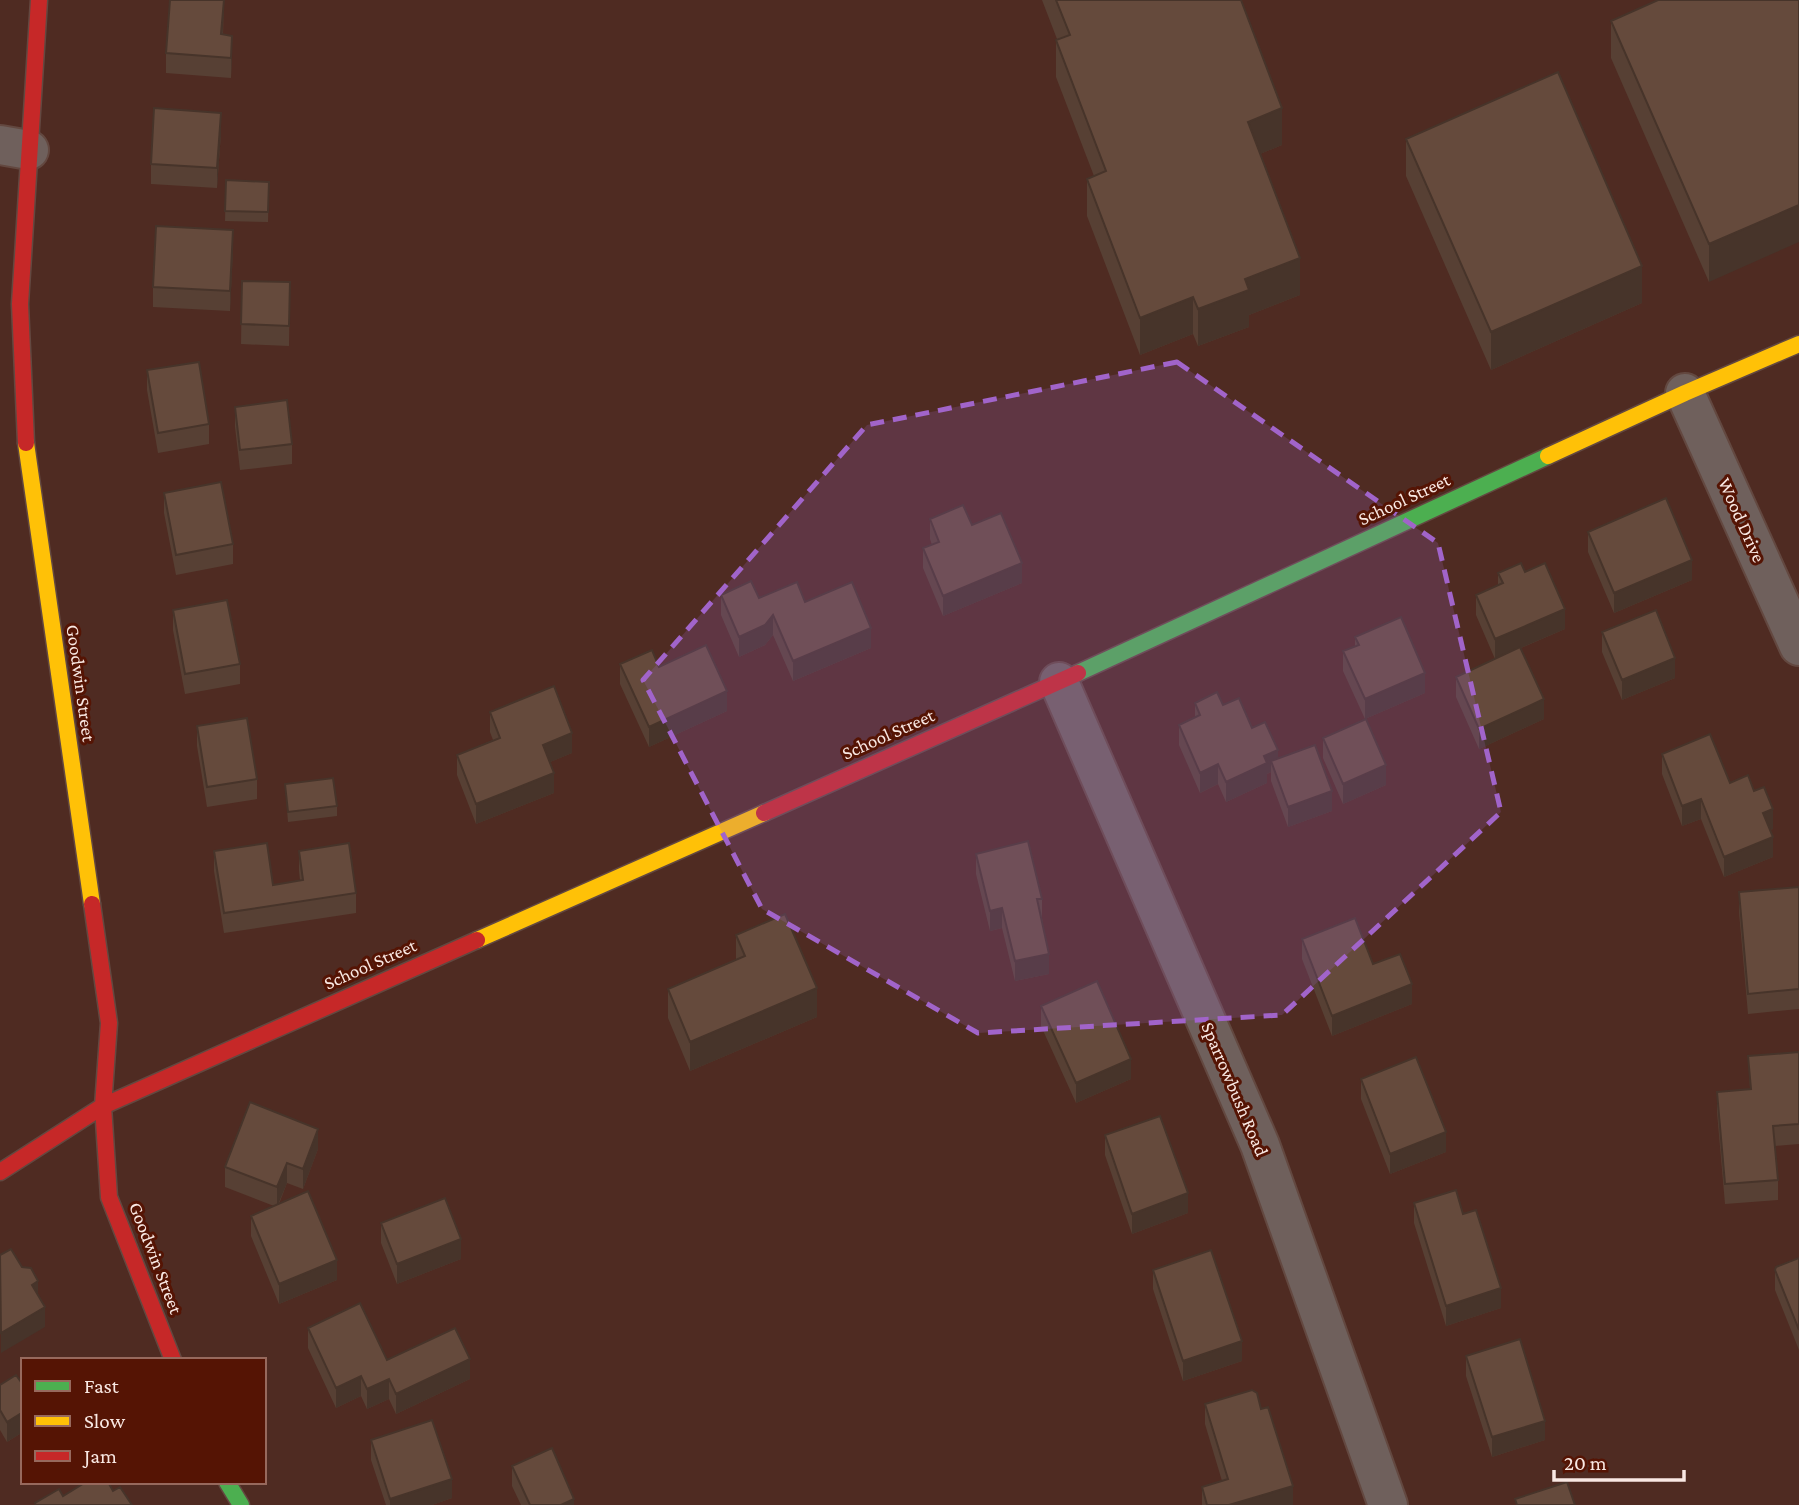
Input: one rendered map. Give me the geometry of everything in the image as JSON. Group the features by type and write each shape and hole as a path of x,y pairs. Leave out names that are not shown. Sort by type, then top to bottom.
{"main road":[{"name":"Goodwin Street","path":"39,0 15,148 27,457 109,1023 103,1106 109,1197 172,1358"},
{"name":"School Street","path":"0,1172 103,1106 1059,682 1685,393 1799,344"},
{"path":"228,1484 241,1505"}],"street":[{"name":"Wood Drive","path":"1685,393 1799,646"},
{"name":"Sparrowbush Road","path":"1059,682 1260,1144 1388,1505"}],"highlighted area":[{"path":"1177,362 1438,543 1501,812 1282,1015 978,1033 762,909 643,680 867,425"}],"building":[{"path":"170,0 224,0 221,34 232,36 231,58 166,53"},
{"path":"1056,0 1241,0 1282,108 1248,122 1300,258 1245,279 1249,290 1198,309 1193,297 1140,318 1087,179 1106,171 1056,40 1070,35"},
{"path":"1658,0 1799,0 1799,205 1709,244 1611,21"},
{"path":"1558,72 1642,266 1491,332 1406,139"},
{"path":"154,108 221,113 217,168 151,164"},
{"path":"226,180 269,182 268,212 225,211"},
{"path":"156,226 233,230 230,291 153,287"},
{"path":"242,281 290,282 289,326 241,324"},
{"path":"199,362 209,424 158,433 147,370"},
{"path":"287,400 292,444 240,450 235,407"},
{"path":"221,482 233,544 176,555 164,493"},
{"path":"1666,498 1692,560 1614,593 1588,532"},
{"path":"963,505 972,525 1001,513 1022,563 943,596 923,548 939,542 930,519"},
{"path":"1521,563 1525,572 1545,563 1565,609 1495,639 1476,595 1503,583 1498,573"},
{"path":"751,581 759,598 797,582 805,602 852,582 871,628 793,661 773,615 765,625 739,637 721,595"},
{"path":"227,600 240,664 185,674 173,610"},
{"path":"1656,610 1675,658 1622,680 1602,632"},
{"path":"1401,617 1425,673 1365,699 1343,651 1359,645 1355,637"},
{"path":"706,645 727,691 649,727 620,664 652,650 659,667"},
{"path":"1520,647 1544,699 1479,729 1456,677"},
{"path":"554,686 572,733 543,745 554,773 476,804 457,755 500,738 490,712"},
{"path":"1217,692 1223,705 1239,698 1252,728 1265,722 1278,750 1264,756 1267,763 1226,782 1218,764 1200,773 1179,725 1200,715 1195,703"},
{"path":"247,718 257,779 207,787 197,726"},
{"path":"1366,719 1386,765 1343,784 1323,738"},
{"path":"1710,734 1730,783 1748,775 1754,791 1764,787 1773,809 1763,813 1773,837 1724,857 1701,799 1682,806 1662,754"},
{"path":"1315,745 1332,791 1288,807 1271,761"},
{"path":"333,778 337,806 288,812 285,784"},
{"path":"1028,841 1042,899 1037,899 1049,954 1015,961 1002,908 990,911 976,854"},
{"path":"267,843 273,885 303,880 299,851 349,843 356,893 224,913 214,851"},
{"path":"1799,887 1799,989 1748,994 1739,892"},
{"path":"785,914 817,988 690,1042 668,989 745,956 736,935"},
{"path":"1355,918 1373,964 1400,954 1412,984 1332,1016 1302,939"},
{"path":"1097,981 1131,1059 1076,1083 1041,1006"},
{"path":"1799,1052 1799,1124 1773,1126 1778,1180 1725,1184 1717,1092 1751,1089 1748,1056"},
{"path":"1416,1057 1446,1132 1390,1154 1361,1079"},
{"path":"250,1102 318,1129 303,1169 287,1163 277,1187 225,1167"},
{"path":"1160,1116 1188,1193 1132,1214 1105,1135"},
{"path":"1456,1190 1463,1214 1476,1210 1501,1288 1446,1306 1414,1203"},
{"path":"308,1191 337,1260 279,1284 251,1216"},
{"path":"445,1198 461,1239 397,1264 381,1223"},
{"path":"11,1249 22,1267 31,1268 38,1281 32,1285 45,1307 1,1333 0,1255"},
{"path":"1211,1250 1242,1341 1183,1361 1153,1270"},
{"path":"1799,1258 1799,1330 1775,1270 1776,1267"},
{"path":"360,1303 387,1360 455,1328 470,1359 396,1394 389,1379 367,1389 361,1376 336,1388 308,1328"},
{"path":"1520,1339 1545,1421 1492,1437 1466,1356"},
{"path":"16,1375 21,1382 21,1413 7,1422 0,1410 0,1385"},
{"path":"1252,1390 1257,1393 1261,1409 1268,1407 1293,1486 1229,1505 1207,1505 1202,1487 1228,1479 1205,1404"},
{"path":"432,1420 452,1479 390,1499 371,1440"},
{"path":"552,1448 574,1499 561,1505 530,1505 512,1466"},
{"path":"1567,1482 1575,1505 1517,1505 1515,1499"},
{"path":"83,1484 109,1484 113,1491 120,1487 132,1505 35,1503 59,1489 63,1496"}],"traffic: fast":[{"path":"1078,673 1548,456"},
{"path":"228,1484 241,1505"}],"traffic: slow":[{"path":"1548,456 1799,344"},
{"path":"26,443 92,904"},
{"path":"477,940 764,813"}],"traffic: jam":[{"path":"26,443 20,304 39,0"},
{"path":"764,813 1078,673"},
{"path":"92,904 109,1023 103,1106 109,1197 172,1358"},
{"path":"0,1172 103,1106 477,940"}]}
